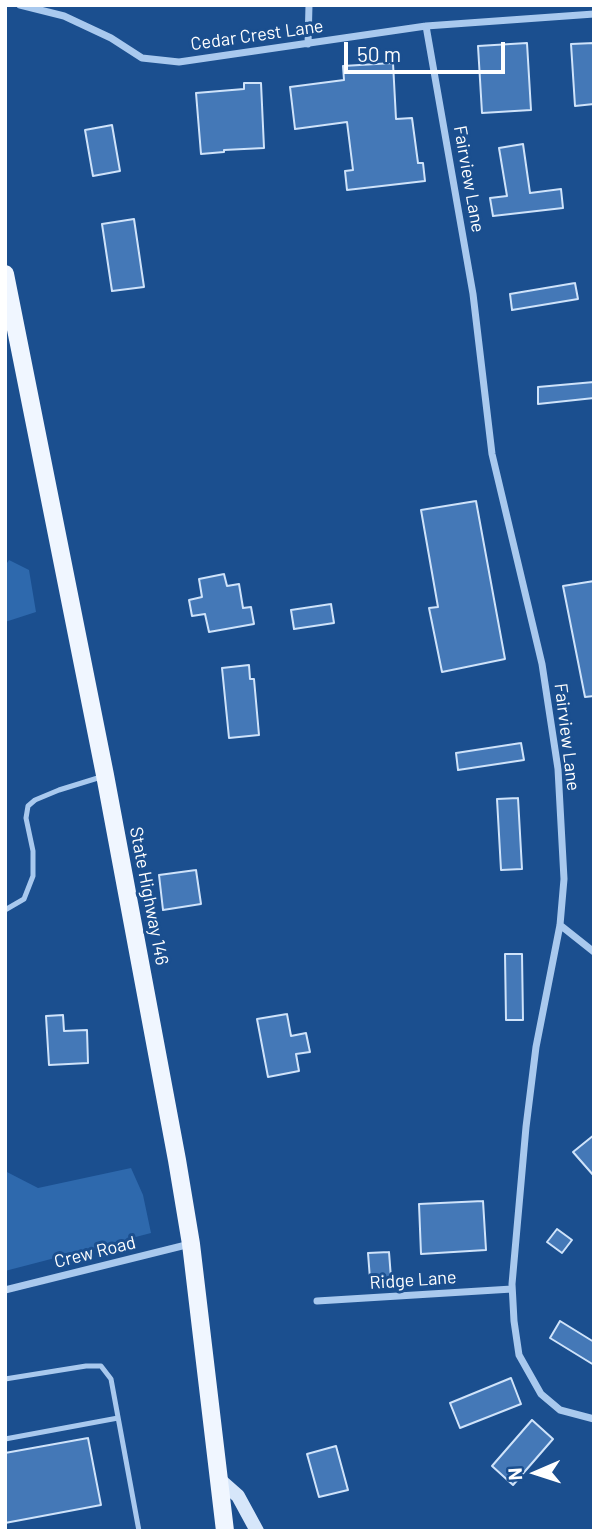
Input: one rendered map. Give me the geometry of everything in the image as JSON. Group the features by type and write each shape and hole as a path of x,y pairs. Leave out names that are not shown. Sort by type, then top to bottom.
{"main road":[{"name":"State Highway 146","path":"5,274 105,775 191,1244 225,1531"}],"street":[{"name":"Cedar Crest Lane","path":"20,5 64,16 111,38 142,58 179,62 426,26 594,14"},
{"path":"308,44 309,5"},
{"name":"Fairview Lane","path":"426,26 473,294 492,454 542,664 556,755 564,878 560,925 536,1047 526,1127 512,1289 519,1355 541,1394 561,1410 594,1419"},
{"path":"560,925 594,952"},
{"name":"Crew Road","path":"5,1290 191,1244"},
{"name":"Ridge Lane","path":"317,1301 512,1289"},
{"path":"221,1481 238,1496 257,1531"}],"lane":[{"path":"5,910 24,899 33,876 33,850 26,818 28,806 35,800 59,790 105,775"},
{"path":"5,1379 101,1366 111,1379 139,1531"},
{"path":"5,1440 118,1418"}],"shaded area":[{"path":"9,560 29,570 36,612 5,622 5,566"},
{"path":"131,1168 143,1195 151,1233 5,1271 5,1171 38,1188"}],"building":[{"path":"527,43 531,110 482,113 478,46"},
{"path":"594,43 594,104 575,106 571,44"},
{"path":"393,63 396,119 412,118 418,163 423,163 425,181 347,190 345,171 353,170 347,122 295,129 290,87 344,80 343,66"},
{"path":"244,83 261,83 264,148 201,154 196,93 244,89"},
{"path":"112,125 120,171 93,176 85,130"},
{"path":"523,144 530,193 561,189 563,208 493,216 490,198 507,196 499,148"},
{"path":"134,219 144,287 112,291 102,224"},
{"path":"575,283 578,299 512,310 510,294"},
{"path":"594,382 594,398 538,404 538,387"},
{"path":"476,501 505,659 442,672 429,608 438,607 421,510"},
{"path":"224,574 227,586 239,584 243,608 251,607 254,624 209,632 205,614 192,616 189,600 202,597 199,579"},
{"path":"594,581 594,696 585,697 563,586"},
{"path":"331,604 334,623 294,629 291,610"},
{"path":"249,665 250,679 254,679 259,735 229,738 222,668"},
{"path":"521,743 524,760 458,770 456,753"},
{"path":"518,798 522,869 501,870 497,799"},
{"path":"196,870 201,904 163,910 159,875"},
{"path":"505,954 522,954 523,1020 506,1020"},
{"path":"287,1014 291,1036 306,1033 310,1052 296,1054 299,1071 268,1077 257,1019"},
{"path":"63,1015 64,1031 87,1030 88,1063 49,1065 46,1016"},
{"path":"594,1135 594,1176 573,1152"},
{"path":"483,1201 486,1250 421,1254 419,1204"},
{"path":"557,1229 572,1240 562,1253 547,1242"},
{"path":"389,1252 391,1278 370,1279 368,1253"},
{"path":"560,1321 594,1342 594,1365 550,1338"},
{"path":"511,1378 521,1404 460,1428 450,1403"},
{"path":"532,1420 553,1439 513,1485 492,1466"},
{"path":"88,1438 101,1505 5,1523 5,1453"},
{"path":"336,1446 348,1490 319,1497 307,1454"}]}
